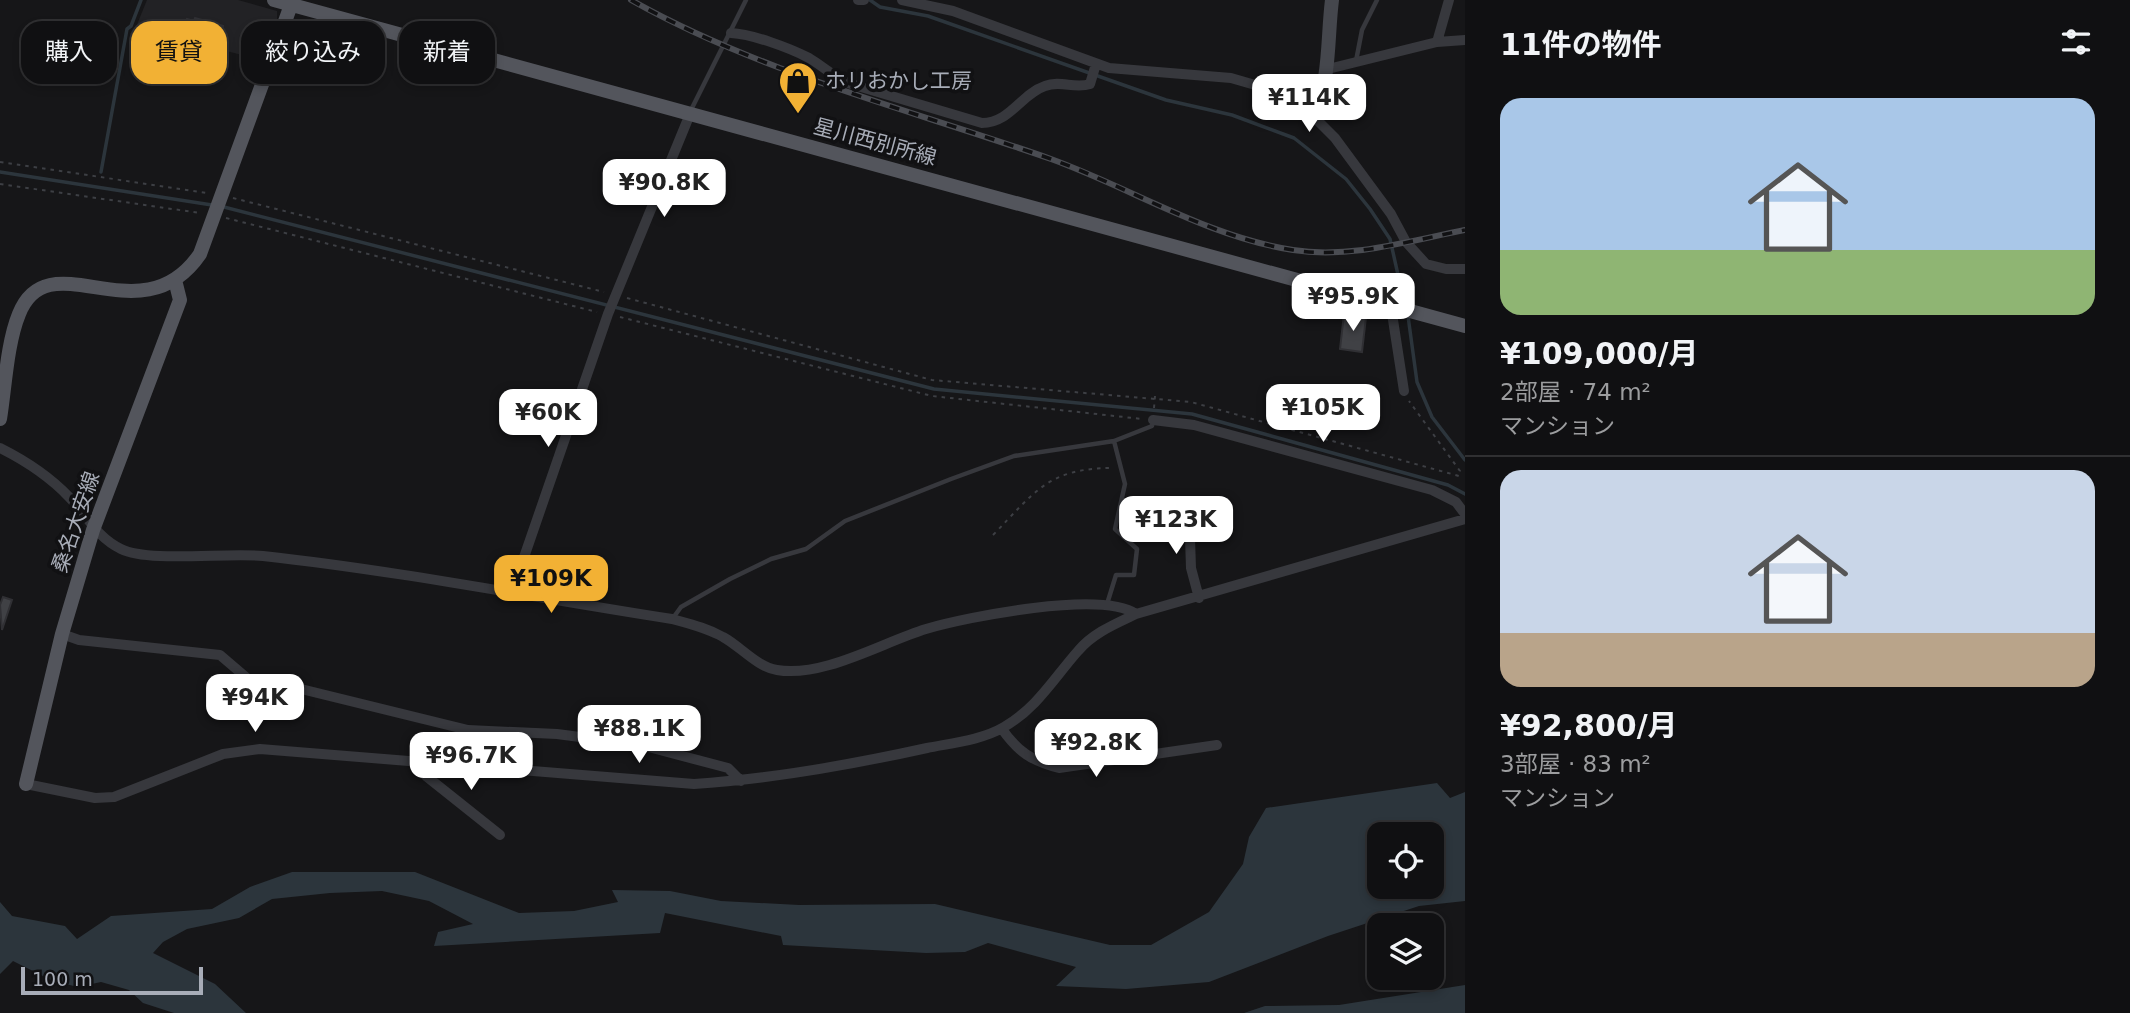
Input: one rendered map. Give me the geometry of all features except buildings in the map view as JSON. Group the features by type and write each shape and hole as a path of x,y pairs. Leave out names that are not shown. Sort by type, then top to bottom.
{"main road":[{"name":"星川西別所線","path":"274,0 1465,326"},
{"path":"0,419 19,314 30,296 59,281 113,292 139,292 176,280 190,268 200,254 291,5"},
{"name":"桑名大安線","path":"26,784 61,634 93,530 180,300 176,280"}],"street":[{"path":"902,0 979,20 1096,64 1253,82 1276,90 1313,116 1335,138 1391,214 1406,242 1426,264 1446,270 1465,269"},
{"path":"1313,116 1321,101 1328,69 1332,0"},
{"path":"1437,41 1449,0"},
{"path":"731,33 754,37 810,59 836,78 851,84 982,122 1003,118 1042,86 1056,83 1090,84 1096,64"},
{"path":"1328,69 1437,41 1465,40"},
{"path":"512,592 535,534 609,313 690,114"},
{"path":"1391,307 1404,391"},
{"path":"26,784 95,798 114,797 223,754 260,749 694,784 741,781 855,764 980,737 1002,729 1026,713 1049,690 1079,649 1102,630 1136,614 1199,598 1465,516 1456,502 1432,490 1194,425 1153,420"},
{"path":"0,448 31,464 49,478 71,498 93,530 122,550 144,554 260,556 512,592 672,619 724,637 761,663 777,670 839,662 926,629 992,615 1066,605 1106,605 1128,608 1136,614"},
{"path":"1189,508 1191,568 1199,598"},
{"path":"61,634 79,640 220,655 255,685 297,688 468,730 557,734 640,745 728,768 741,781"},
{"path":"1002,729 1016,749 1036,762 1059,768 1217,745"},
{"path":"422,764 426,776 500,835"}],"lane":[{"path":"690,114 723,43 731,33 732,24 747,0"},
{"path":"1356,62 1362,30 1377,0"},
{"path":"672,619 681,607 730,579 771,559 806,549 845,521 1014,456 1114,441 1152,426 1153,420"},
{"path":"1106,605 1116,575 1134,575 1137,549 1115,529 1125,484 1114,441"}],"path":[{"path":"0,162 218,205 616,298 932,380 1155,396 1191,402 1460,476 1460,471 1417,416 1404,391"},
{"path":"0,184 218,205 609,313 932,396 1153,420"},
{"path":"1154,402 1155,396"},
{"path":"993,535 1047,480 1088,468 1121,468"}],"shaded area":[{"path":"147,0 238,0 277,11 277,21 241,21 241,55 227,51 227,21 138,21"},
{"path":"1437,783 1450,798 1465,792 1465,901 1419,906 1398,913 1367,913 1367,923 1209,982 1126,989 1056,986 1076,967 988,943 965,952 926,953 783,945 781,936 665,913 660,933 434,946 438,932 473,924 429,901 382,891 272,899 239,918 187,929 163,942 153,953 215,984 246,1013 174,1013 143,1003 129,990 101,982 78,987 53,981 13,961 0,974 0,902 12,916 65,926 77,939 111,916 212,909 250,887 292,872 415,872 519,913 574,911 618,902 612,890 670,891 721,901 799,905 935,904 1110,945 1151,945 1209,912 1243,864 1249,837 1266,808"},
{"path":"1465,985 1465,1013 1244,1013 1265,1006 1339,1005"}],"waterway":[{"path":"101,172 127,29 131,26 141,0"},
{"path":"870,0 880,7 928,16 1166,100 1232,115 1294,138 1346,179 1390,239 1405,306"},
{"path":"0,172 212,205"},
{"path":"220,206 934,389 1192,414 1448,485 1465,494"},
{"path":"1408,316 1417,382 1432,417 1465,460"}],"railway":[{"path":"631,0 731,49 837,88 1051,159 1200,223 1261,244 1314,252 1358,251 1465,230"}],"place":[{"name":"ホリおかし工房","path":"798,115"}]}
